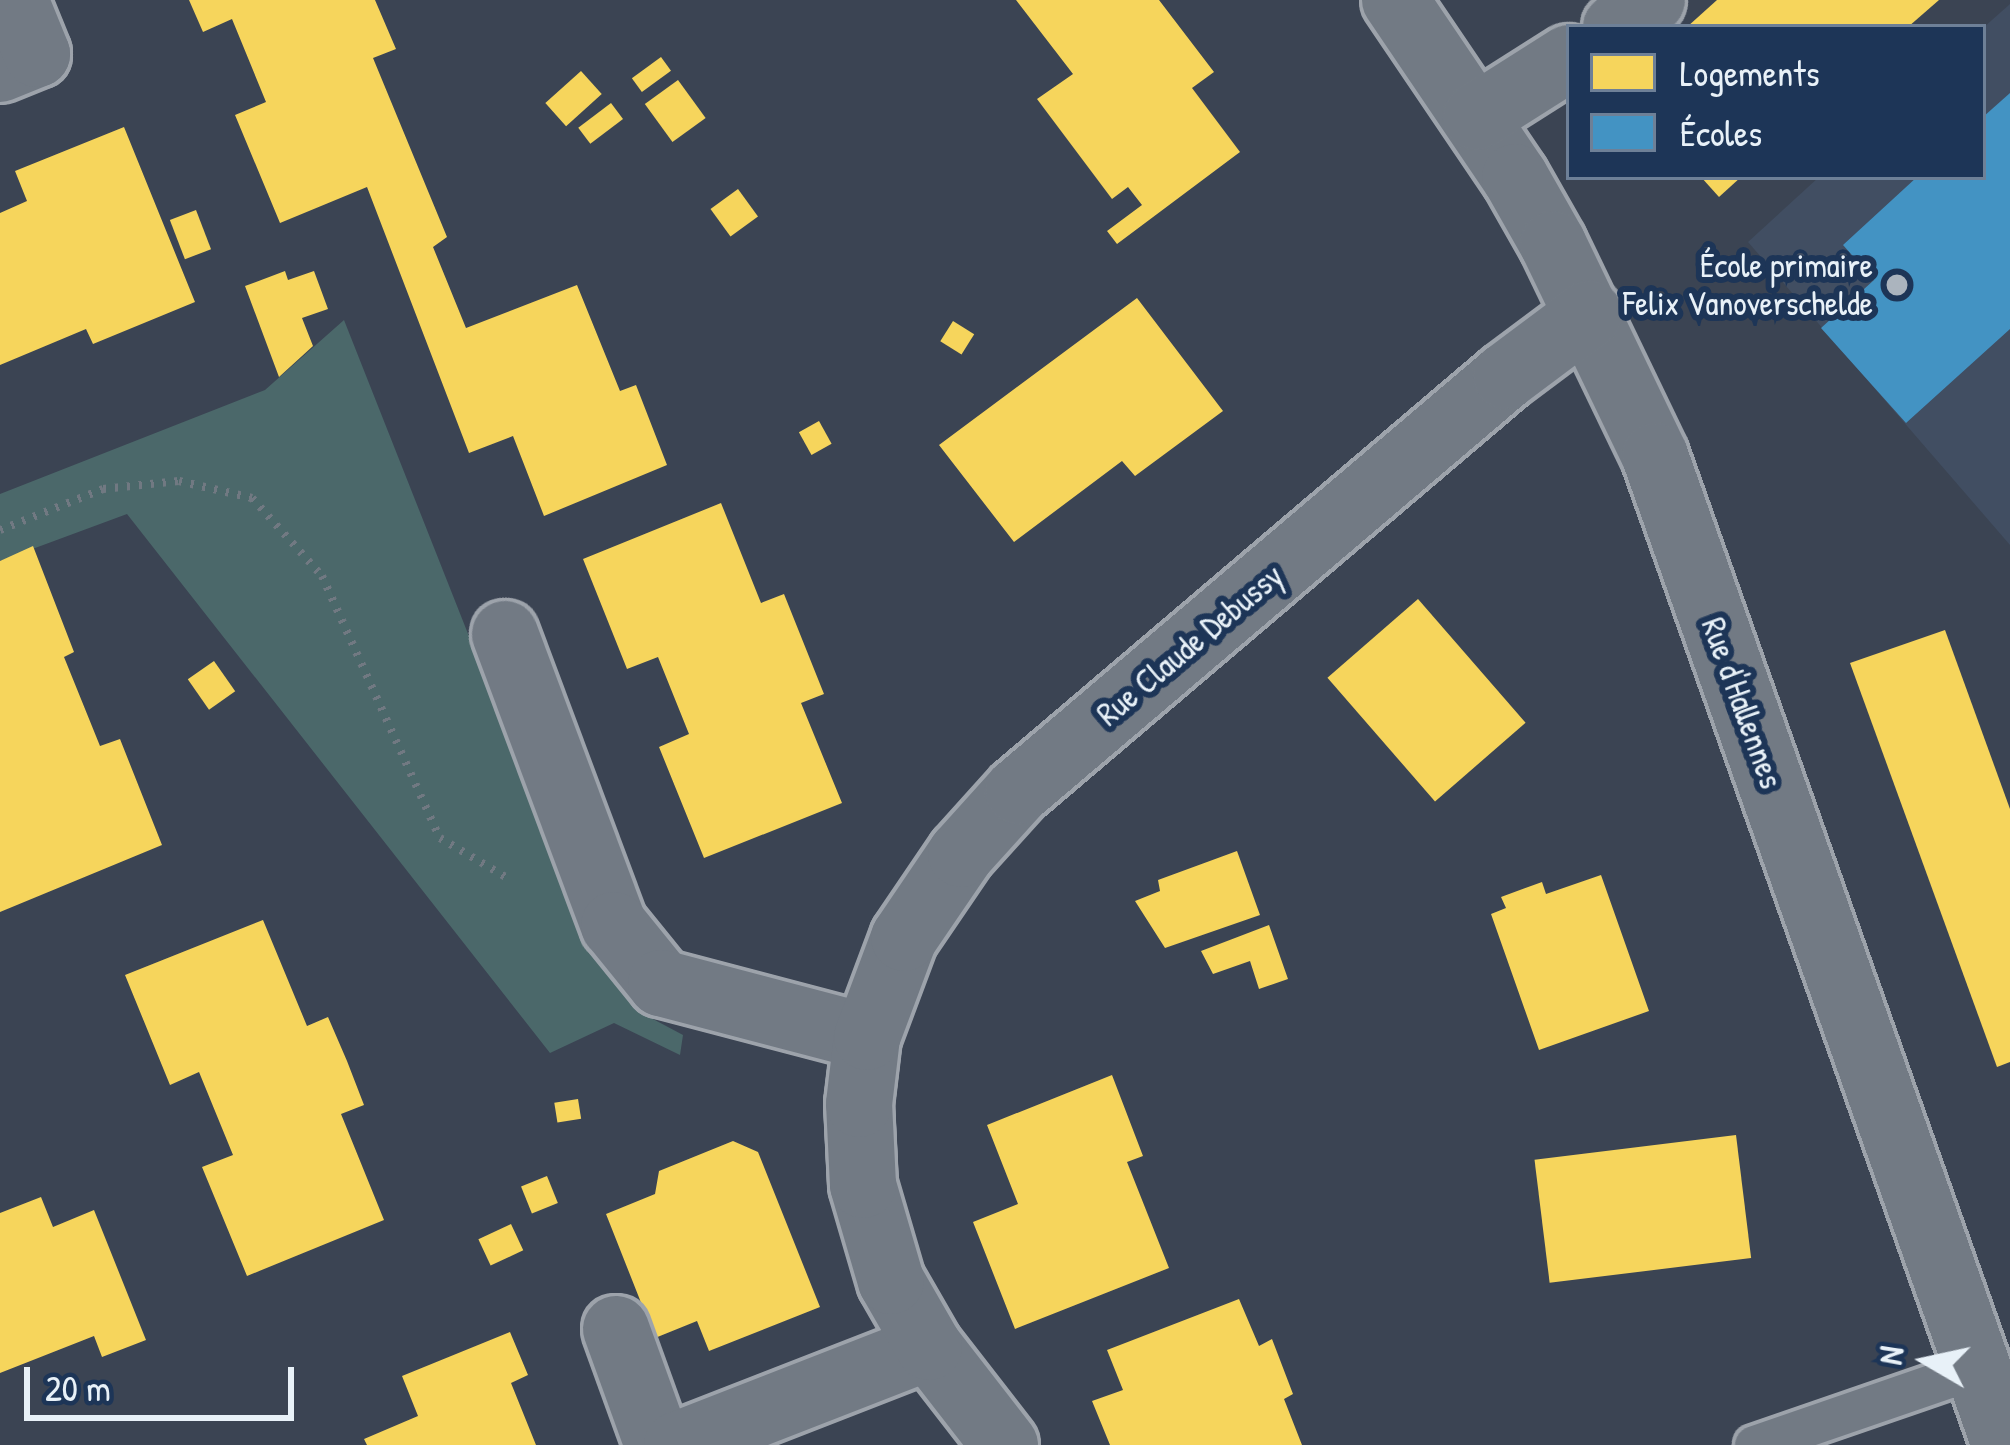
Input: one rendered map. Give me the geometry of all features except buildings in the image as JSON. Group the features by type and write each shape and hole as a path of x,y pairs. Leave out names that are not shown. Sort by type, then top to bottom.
{"street":[{"path":"0,69 37,54 15,0"},
{"name":"Rue d'Hallennes","path":"1396,0 1476,117 1589,314 1655,456 2005,1445"},
{"path":"1620,24 1652,0"},
{"path":"1476,117 1566,60"},
{"name":"Rue Claude Debussy","path":"1005,1445 929,1347 891,1281 863,1185 859,1104 867,1037 904,938 961,854 1018,791 1506,376 1589,314"},
{"path":"506,634 614,926 661,983 867,1037"},
{"path":"616,1329 658,1445"},
{"path":"677,1445 929,1347"}],"lane":[{"path":"1754,1445 1978,1369"}],"path":[{"path":"0,530 103,489 179,482 252,498 322,576 440,838 536,896 614,926"}],"shaded area":[{"name":"École primaire Felix Vanoverschelde","path":"2010,4 2010,545 1748,242 1816,180 1986,180 1986,25"}],"green space":[{"path":"344,320 578,912 604,964 636,1010 683,1035 680,1055 614,1023 550,1053 127,514 0,561 0,494 265,390"}],"place":[{"name":"École primaire Felix Vanoverschelde","path":"1897,285"}]}
